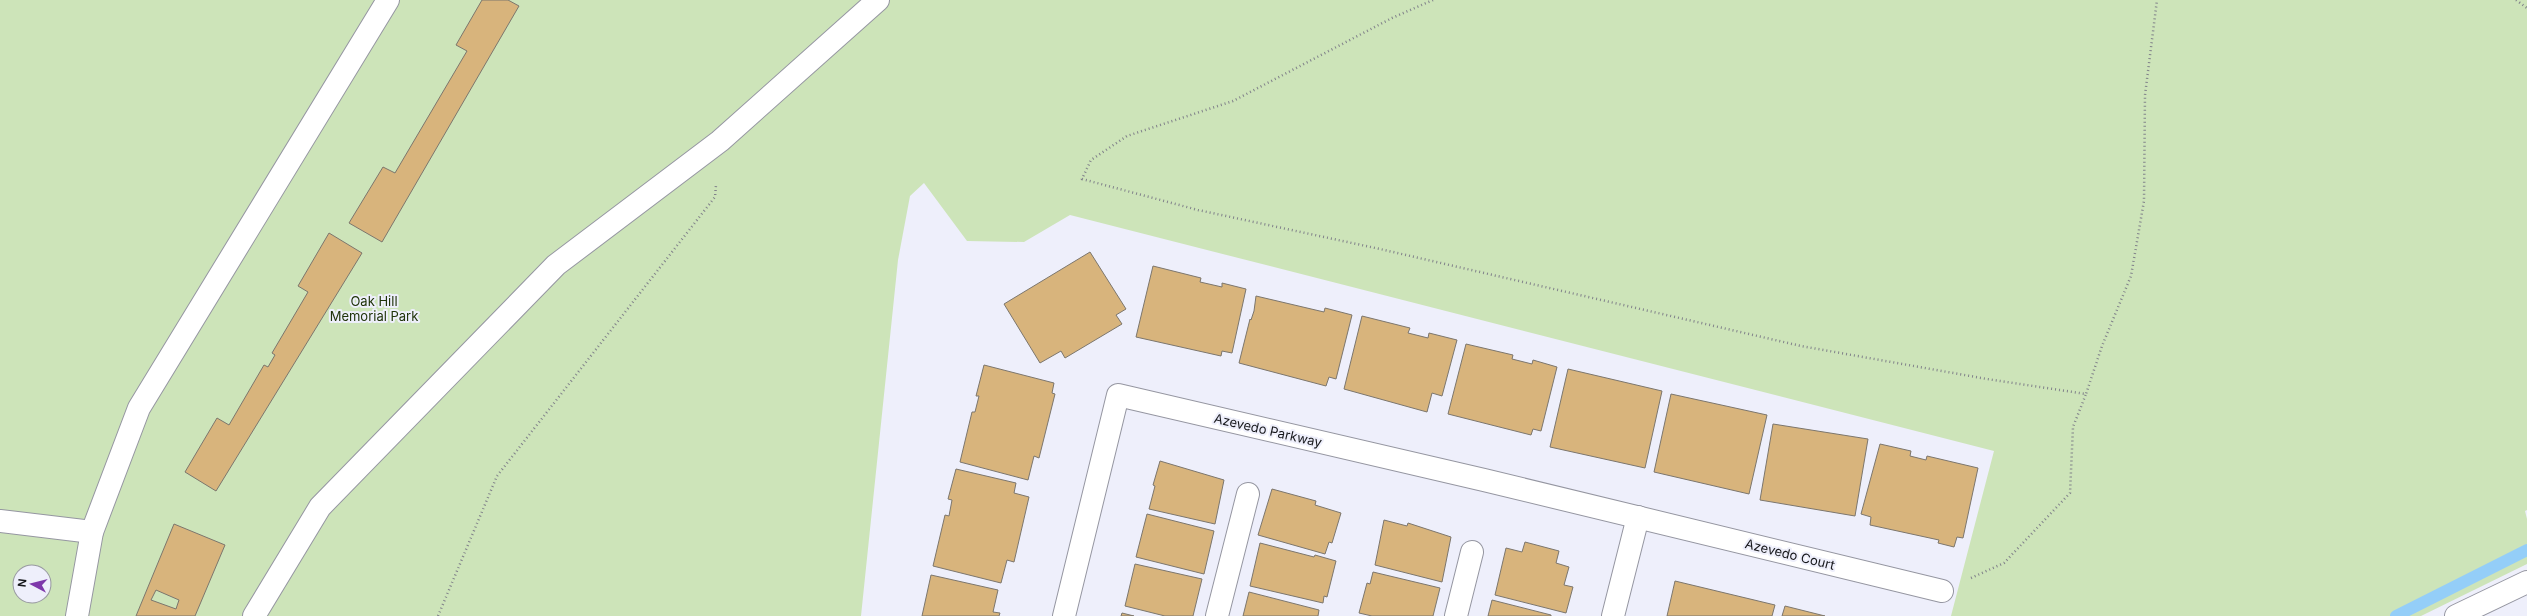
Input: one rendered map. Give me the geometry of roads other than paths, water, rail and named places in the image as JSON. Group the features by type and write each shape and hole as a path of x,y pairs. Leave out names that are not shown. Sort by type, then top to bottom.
{"street":[{"path":"77,616 92,532 138,408 388,0"},
{"path":"254,616 320,507 556,265 720,141 878,0"},
{"name":"Azevedo Parkway","path":"1064,616 1118,395 1638,517"},
{"path":"1216,616 1248,494"},
{"path":"1613,616 1638,517"},
{"name":"Azevedo Court","path":"1638,517 1942,591"},
{"path":"0,521 92,532"},
{"path":"1456,616 1472,552"},
{"path":"2456,616 2527,582"}],"waterway":[{"path":"2396,616 2527,550"}],"park label":[{"name":"Oak Hill Memorial Park","path":"374,308"}]}
